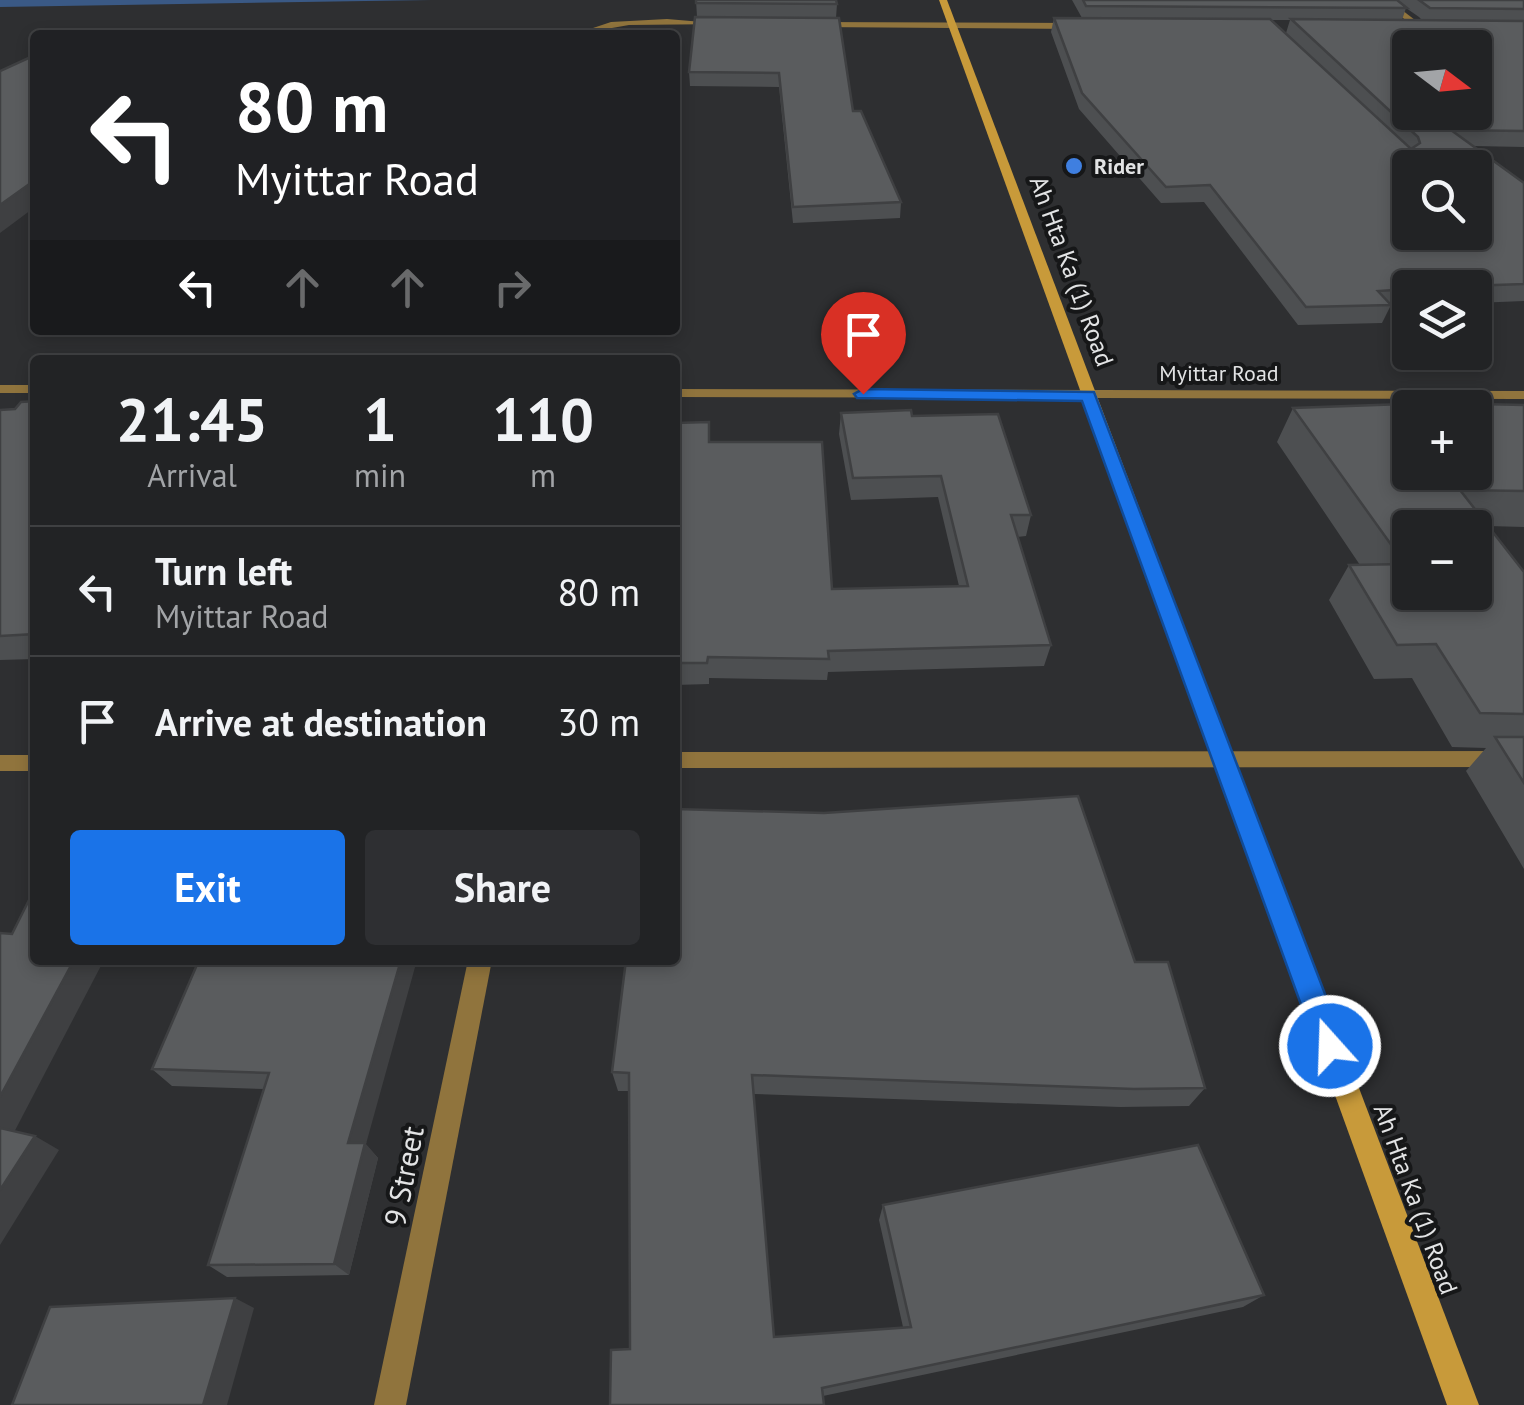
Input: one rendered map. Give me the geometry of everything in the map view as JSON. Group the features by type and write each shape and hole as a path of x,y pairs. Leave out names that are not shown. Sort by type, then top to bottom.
{"street":[{"name":"Ah Hta Ka (1) Road","path":"943,0 1463,1405"},
{"path":"1384,0 1420,27"},
{"path":"588,30 625,23 740,24"},
{"path":"798,24 1090,26"},
{"path":"1401,27 1438,27"},
{"path":"0,388 30,389"},
{"name":"Myittar Road","path":"680,393 1524,395"},
{"path":"680,760 1524,759"},
{"path":"0,763 30,763"},
{"name":"9 Street","path":"390,1405 479,965"}],"shaded area":[{"path":"0,0 431,0 0,7"}],"building":[{"path":"836,0 837,4 696,3"},
{"path":"1083,0 1397,0 1407,8 1086,6"},
{"path":"1419,0 1524,0 1524,9 1430,8"},
{"path":"695,17 839,18 853,111 861,111 901,202 793,207 779,73 689,72"},
{"path":"1054,18 1270,19 1411,149 1420,143 1410,130 1451,130 1479,150 1392,150 1392,250 1492,250 1492,160 1524,183 1524,284 1492,285 1492,270 1392,270 1392,290 1378,291 1391,305 1306,307 1210,185 1166,187 1082,93"},
{"path":"1291,19 1524,21 1524,131 1451,130 1492,130 1492,30 1392,30 1392,113"},
{"path":"30,57 30,184 0,205 0,71"},
{"path":"30,401 30,634 0,636 0,410 15,409 21,402"},
{"path":"1392,404 1392,490 1460,490 1476,510 1392,510 1392,546 1293,408"},
{"path":"1492,404 1524,405 1524,491 1460,490 1492,490"},
{"path":"911,410 912,416 998,414 1031,515 1011,515 1051,645 828,651 829,659 708,657 707,663 680,663 680,423 709,422 709,442 822,442 832,589 968,586 941,476 853,478 841,413"},
{"path":"1492,531 1524,572 1524,714 1480,713 1436,644 1397,645 1349,565 1392,564 1392,610 1492,610"},
{"path":"1495,737 1524,737 1524,783"},
{"path":"1078,796 1135,962 1168,962 1205,1088 1134,1089 752,1075 774,1337 911,1327 883,1205 1198,1145 1264,1295 822,1388 824,1405 610,1405 611,1350 630,1349 629,1073 612,1072 625,965 680,965 680,809 824,813"},
{"path":"30,898 30,965 71,965 0,1097 0,933 12,934"},
{"path":"197,965 400,965 348,1143 365,1143 334,1264 208,1265 269,1073 152,1069"},
{"path":"0,1128 35,1136 0,1190"},
{"path":"235,1298 203,1405 12,1405 50,1307"}],"place":[{"name":"Rider","path":"1074,166"}],"route":[{"path":"863,394 1088,396 1330,1046"}]}
